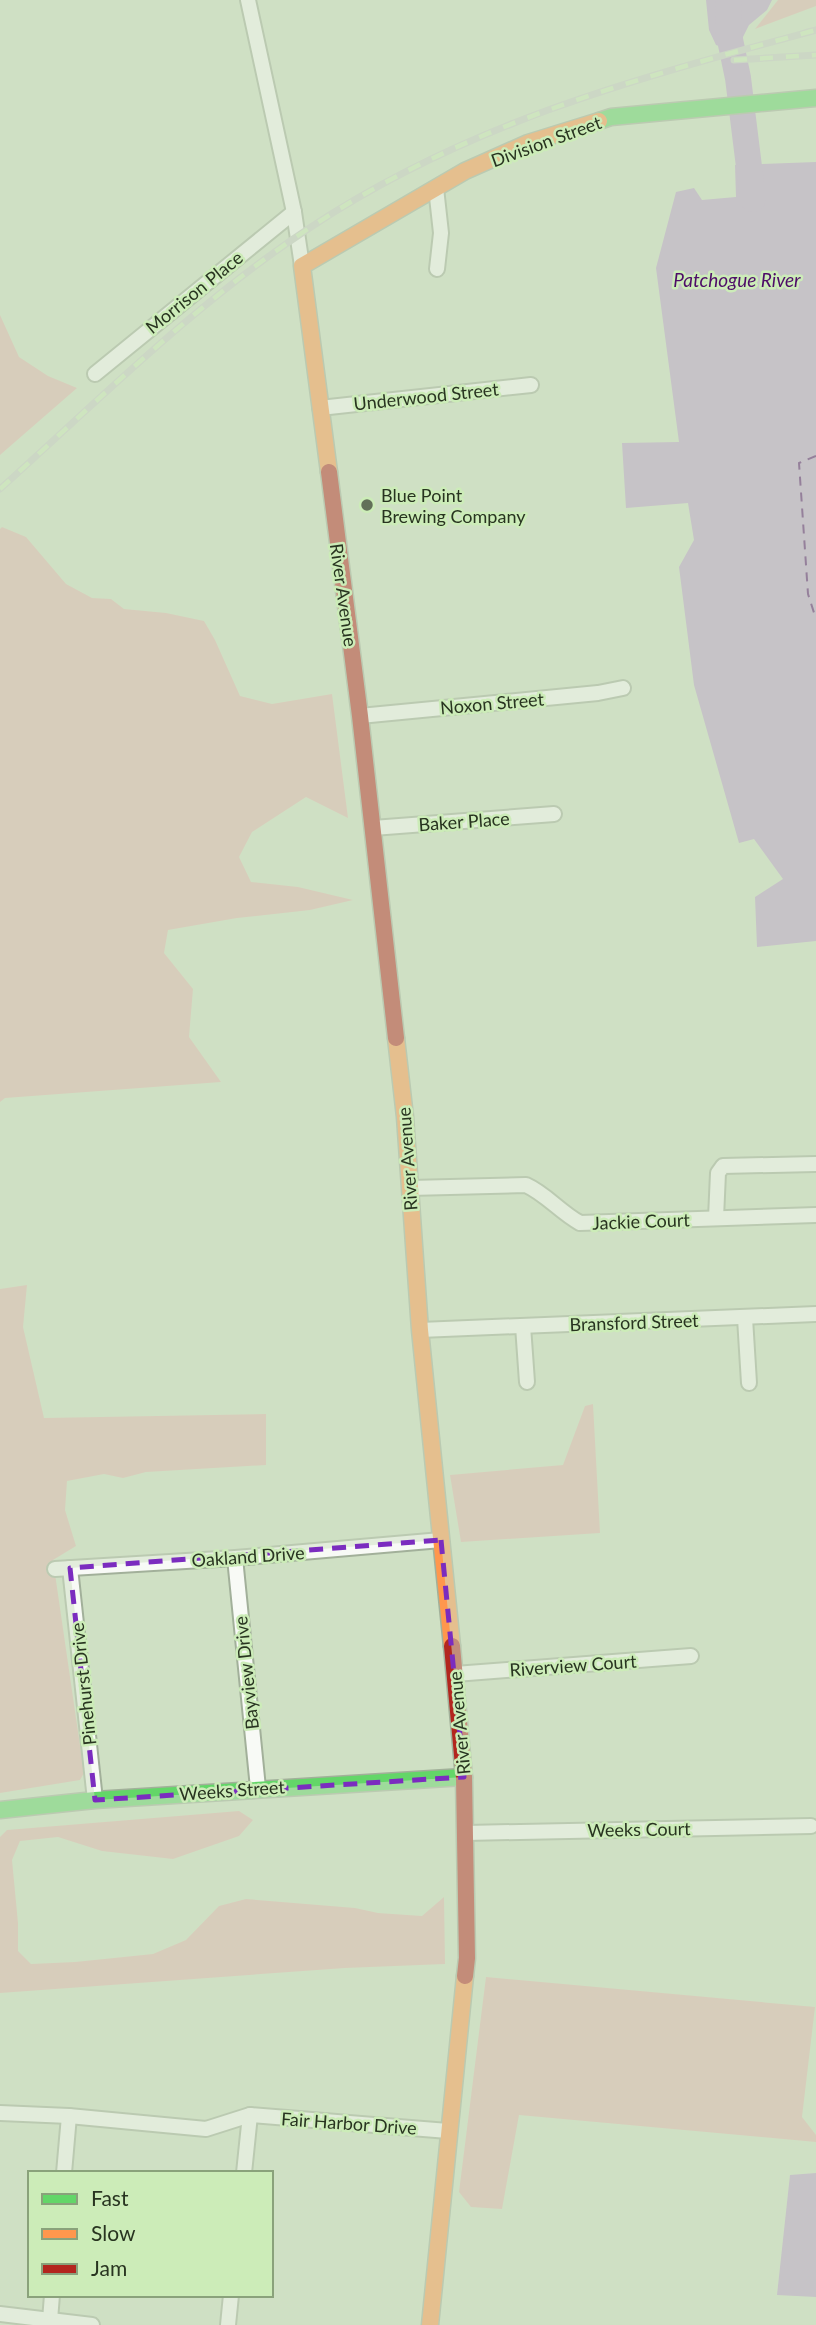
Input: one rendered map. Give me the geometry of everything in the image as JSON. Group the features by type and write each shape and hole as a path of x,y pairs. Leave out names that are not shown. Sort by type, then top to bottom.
{"main road":[{"name":"Division Street","path":"302,266 465,171 528,143 611,117 816,98"},
{"name":"River Avenue","path":"302,266 360,716 405,1117 420,1329 456,1674 464,1777 467,1958 448,2131 433,2325"},
{"name":"Weeks Street","path":"0,1810 258,1788 464,1777"}],"street":[{"name":"River Avenue","path":"248,0 294,212 302,266"},
{"path":"436,188 441,233 437,269"},
{"name":"Morrison Place","path":"94,374 294,212"},
{"name":"Underwood Street","path":"320,408 531,385"},
{"name":"Noxon Street","path":"360,716 598,693 623,688"},
{"name":"Baker Place","path":"373,828 554,814"},
{"path":"716,1218 718,1173 723,1166 816,1164"},
{"name":"Jackie Court","path":"410,1188 526,1185 537,1190 565,1215 580,1223 816,1215"},
{"name":"Bransford Street","path":"420,1329 816,1314"},
{"path":"745,1318 749,1383"},
{"path":"523,1326 527,1382"},
{"name":"Oakland Drive","path":"55,1569 441,1541"},
{"name":"Bayview Drive","path":"235,1558 258,1788"},
{"name":"Pinehurst Drive","path":"70,1568 95,1800"},
{"name":"Riverview Court","path":"456,1674 691,1656"},
{"name":"Weeks Court","path":"466,1833 811,1826"},
{"name":"Fair Harbor Drive","path":"0,2113 69,2116 206,2129 250,2115 448,2131"},
{"path":"244,2171 250,2115"},
{"path":"64,2171 69,2116"},
{"path":"50,2319 52,2297"},
{"path":"228,2325 231,2297"},
{"path":"0,2314 92,2325"}],"highlighted area":[{"path":"441,1540 464,1777 95,1800 70,1568"}],"shaded area":[{"path":"778,0 816,0 816,6 755,29"},
{"path":"0,315 19,357 48,376 77,388 0,455"},
{"path":"2,527 26,537 66,584 92,598 111,599 124,609 166,613 204,621 240,696 272,704 332,694 348,818 306,797 252,832 239,857 251,882 298,887 353,900 310,910 237,918 168,930 164,953 193,989 189,1037 221,1082 5,1098 0,1102"},
{"path":"27,1285 23,1327 44,1418 266,1414 266,1465 146,1472 123,1478 104,1474 67,1481 65,1510 76,1546 53,1560 84,1773 80,1780 0,1793 0,1289"},
{"path":"593,1404 600,1533 461,1542 450,1475 563,1465 585,1406"},
{"path":"239,1811 253,1820 239,1836 173,1859 102,1851 58,1837 20,1841 12,1860 18,1951 31,1964 153,1954 186,1940 219,1906 246,1899 422,1916 444,1897 445,1964 345,1968 0,1993 0,1837 7,1830"},
{"path":"486,1977 815,2007 802,2117 816,2135 816,2142 519,2115 502,2209 471,2207 459,2192"}],"water":[{"path":"706,0 772,0 767,10 749,25 740,43 722,47 716,45 709,30"},
{"name":"Patchogue River","path":"816,162 816,941 757,947 755,897 783,879 754,839 739,843 694,685 679,567 694,540 688,503 626,508 622,443 679,442 656,268 676,192 694,188 702,200 736,197 735,165"},
{"path":"816,2173 816,2297 777,2295 790,2175"}],"waterway":[{"name":"Patchogue River","path":"729,0 728,30 738,78 753,199"}],"ferry route":[{"path":"816,456 799,463 808,594 816,619"}],"railway":[{"path":"0,489 151,352 229,286 311,227 371,190 493,131 555,108 619,86 816,30"},
{"path":"734,60 816,55"}],"traffic: fast":[{"path":"599,121 611,117 816,98"},
{"path":"0,1810 95,1800 464,1777"}],"traffic: slow":[{"path":"329,472 302,266 465,171 528,143 599,121"},
{"path":"396,1038 405,1117 420,1330 452,1646"},
{"path":"430,2325 465,1976"}],"traffic: jam":[{"path":"329,472 360,716 396,1038"},
{"path":"452,1646 464,1777 465,1976"}],"place":[{"name":"Blue Point Brewing Company","path":"367,505"}]}
